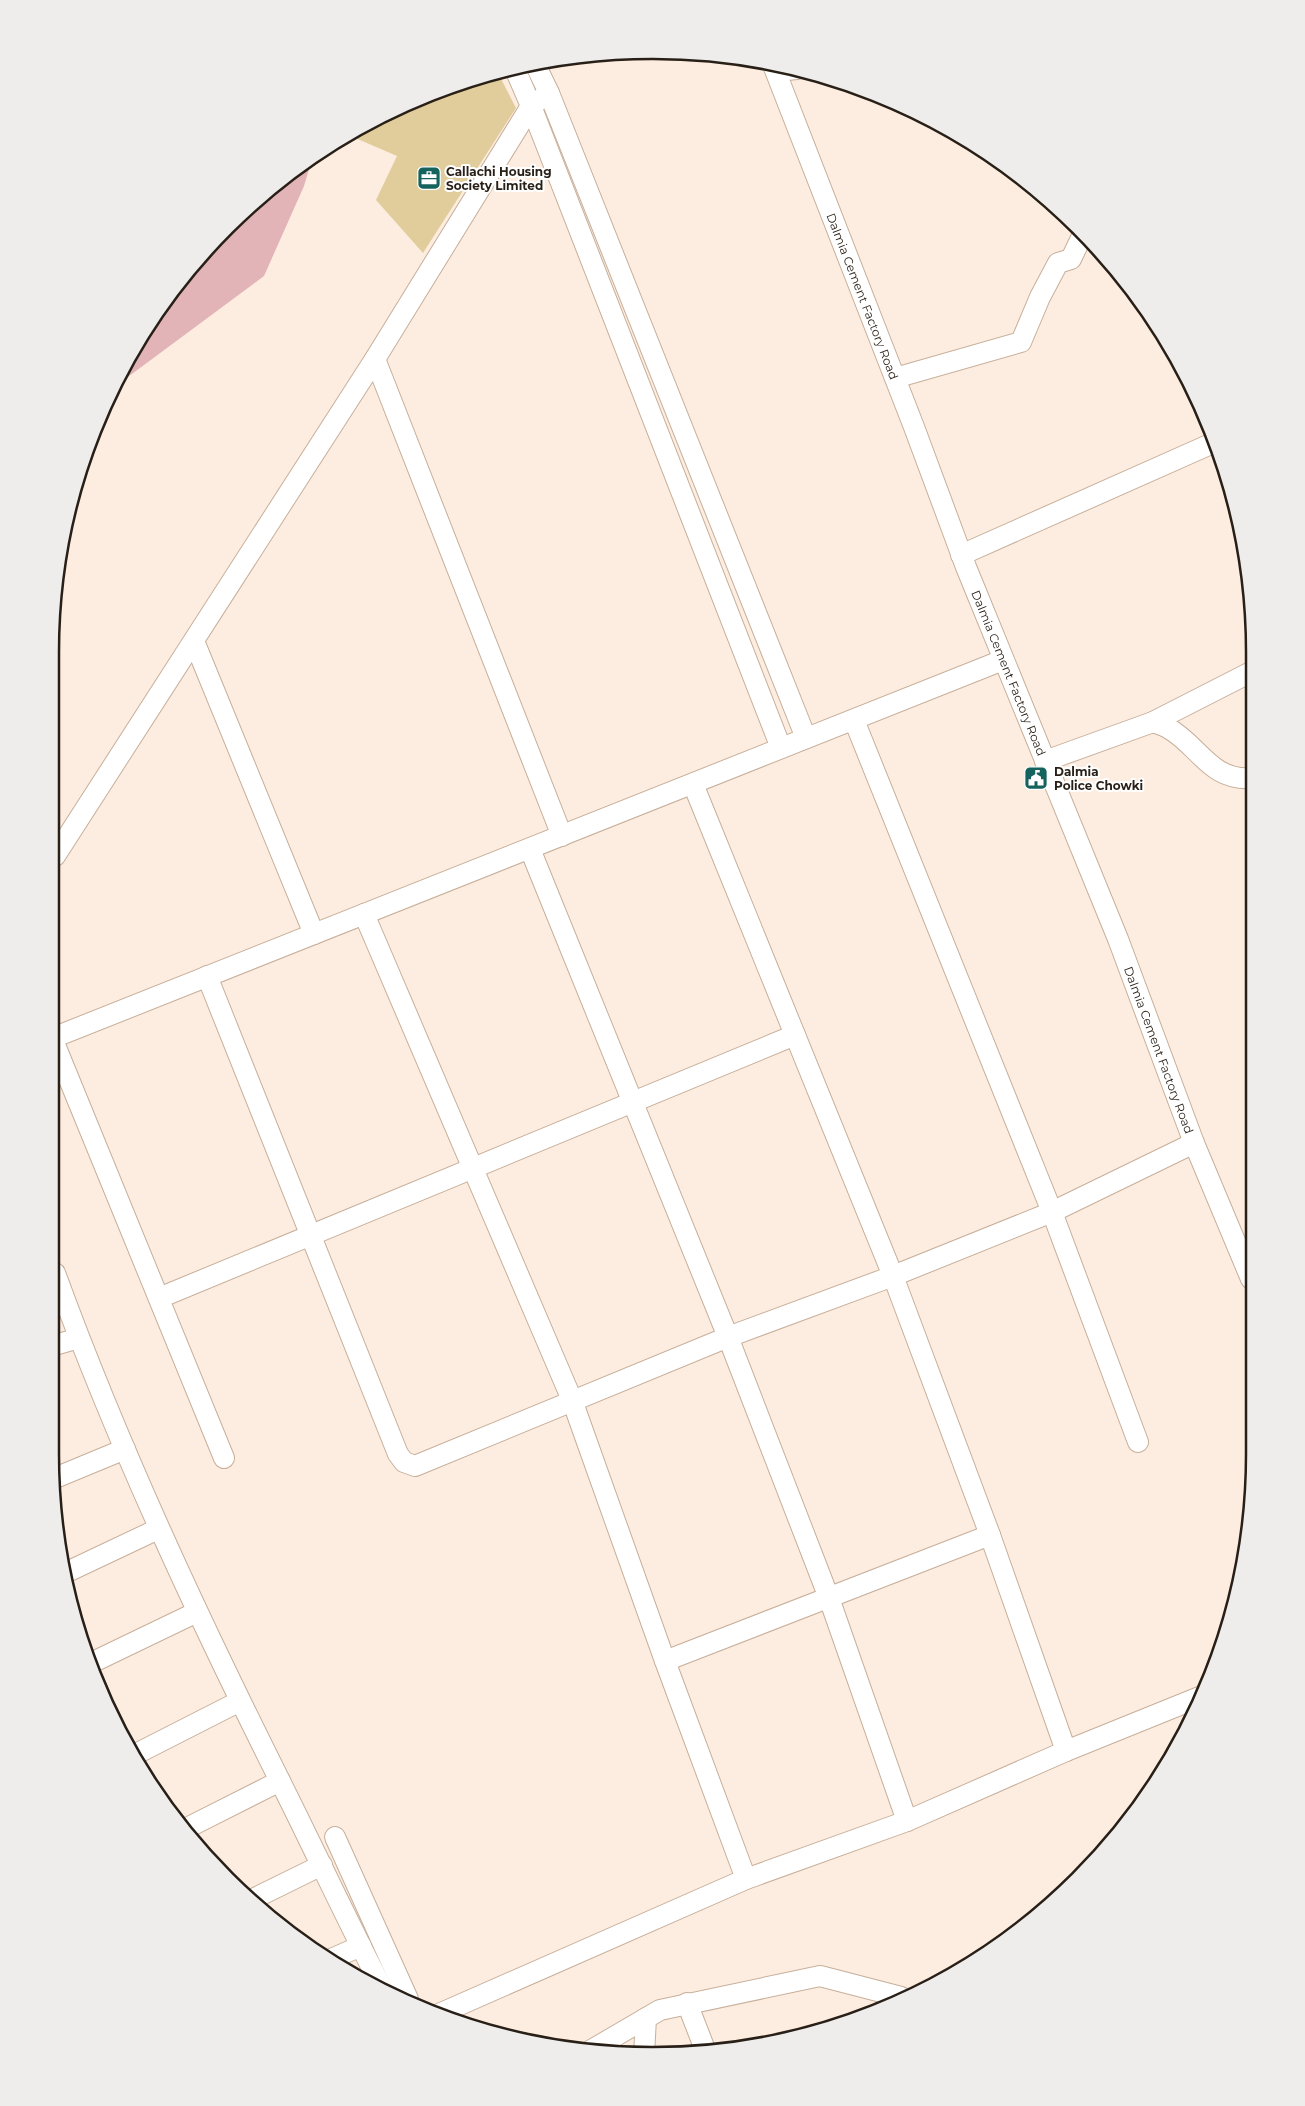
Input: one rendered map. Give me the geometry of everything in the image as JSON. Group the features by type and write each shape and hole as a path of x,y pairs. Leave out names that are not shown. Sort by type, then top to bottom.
{"street":[{"path":"538,70 549,93 806,738"},
{"name":"Dalmia Cement Factory Road","path":"775,72 895,378 961,554 1118,940 1194,1143 1246,1267"},
{"path":"517,75 780,748"},
{"path":"59,850 375,360 531,106 549,93"},
{"path":"895,378 1022,342 1040,297 1058,263 1071,259 1079,240"},
{"path":"375,360 562,836"},
{"path":"961,554 1209,445"},
{"path":"194,641 314,934"},
{"path":"747,661 772,653"},
{"path":"59,1035 1003,660"},
{"path":"1045,761 1153,722 1246,675"},
{"path":"854,720 1052,1212 1138,1442"},
{"path":"1153,722 1169,728 1215,769 1239,779 1246,778"},
{"path":"693,784 893,1276 990,1535 1066,1751"},
{"path":"530,849 728,1337 829,1598 907,1821"},
{"path":"364,914 572,1400 665,1662 746,1879"},
{"path":"206,976 312,1235 398,1454 404,1462 415,1466 728,1337 893,1276 1052,1212 1194,1143"},
{"path":"159,1298 795,1035"},
{"path":"59,1056 224,1458"},
{"path":"59,1284 79,1338 158,1529 240,1701 378,1980"},
{"path":"59,1343 79,1338"},
{"path":"60,1476 125,1449"},
{"path":"70,1570 158,1529"},
{"path":"665,1662 990,1535"},
{"path":"96,1661 197,1612"},
{"path":"447,2010 746,1879 907,1821 1066,1751 1192,1700"},
{"path":"139,1752 240,1701"},
{"path":"191,1827 280,1781"},
{"path":"336,1837 405,1993"},
{"path":"258,1897 322,1865"},
{"path":"338,1956 361,1946"},
{"path":"601,2045 660,2010 820,1976 895,1995"},
{"path":"688,2003 703,2045"},
{"path":"644,2047 646,2018"}],"shaded area":[{"path":"309,168 304,186 264,276 126,378 159,323 181,291 206,261 261,206"}],"building":[{"name":"Callachi Housing Society Limited","path":"501,79 516,108 423,253 376,200 397,156 356,138 425,104 462,90"}],"place":[{"name":"Callachi Housing Society Limited","path":"429,178"},
{"name":"Dalmia Police Chowki","path":"1036,778"}]}
